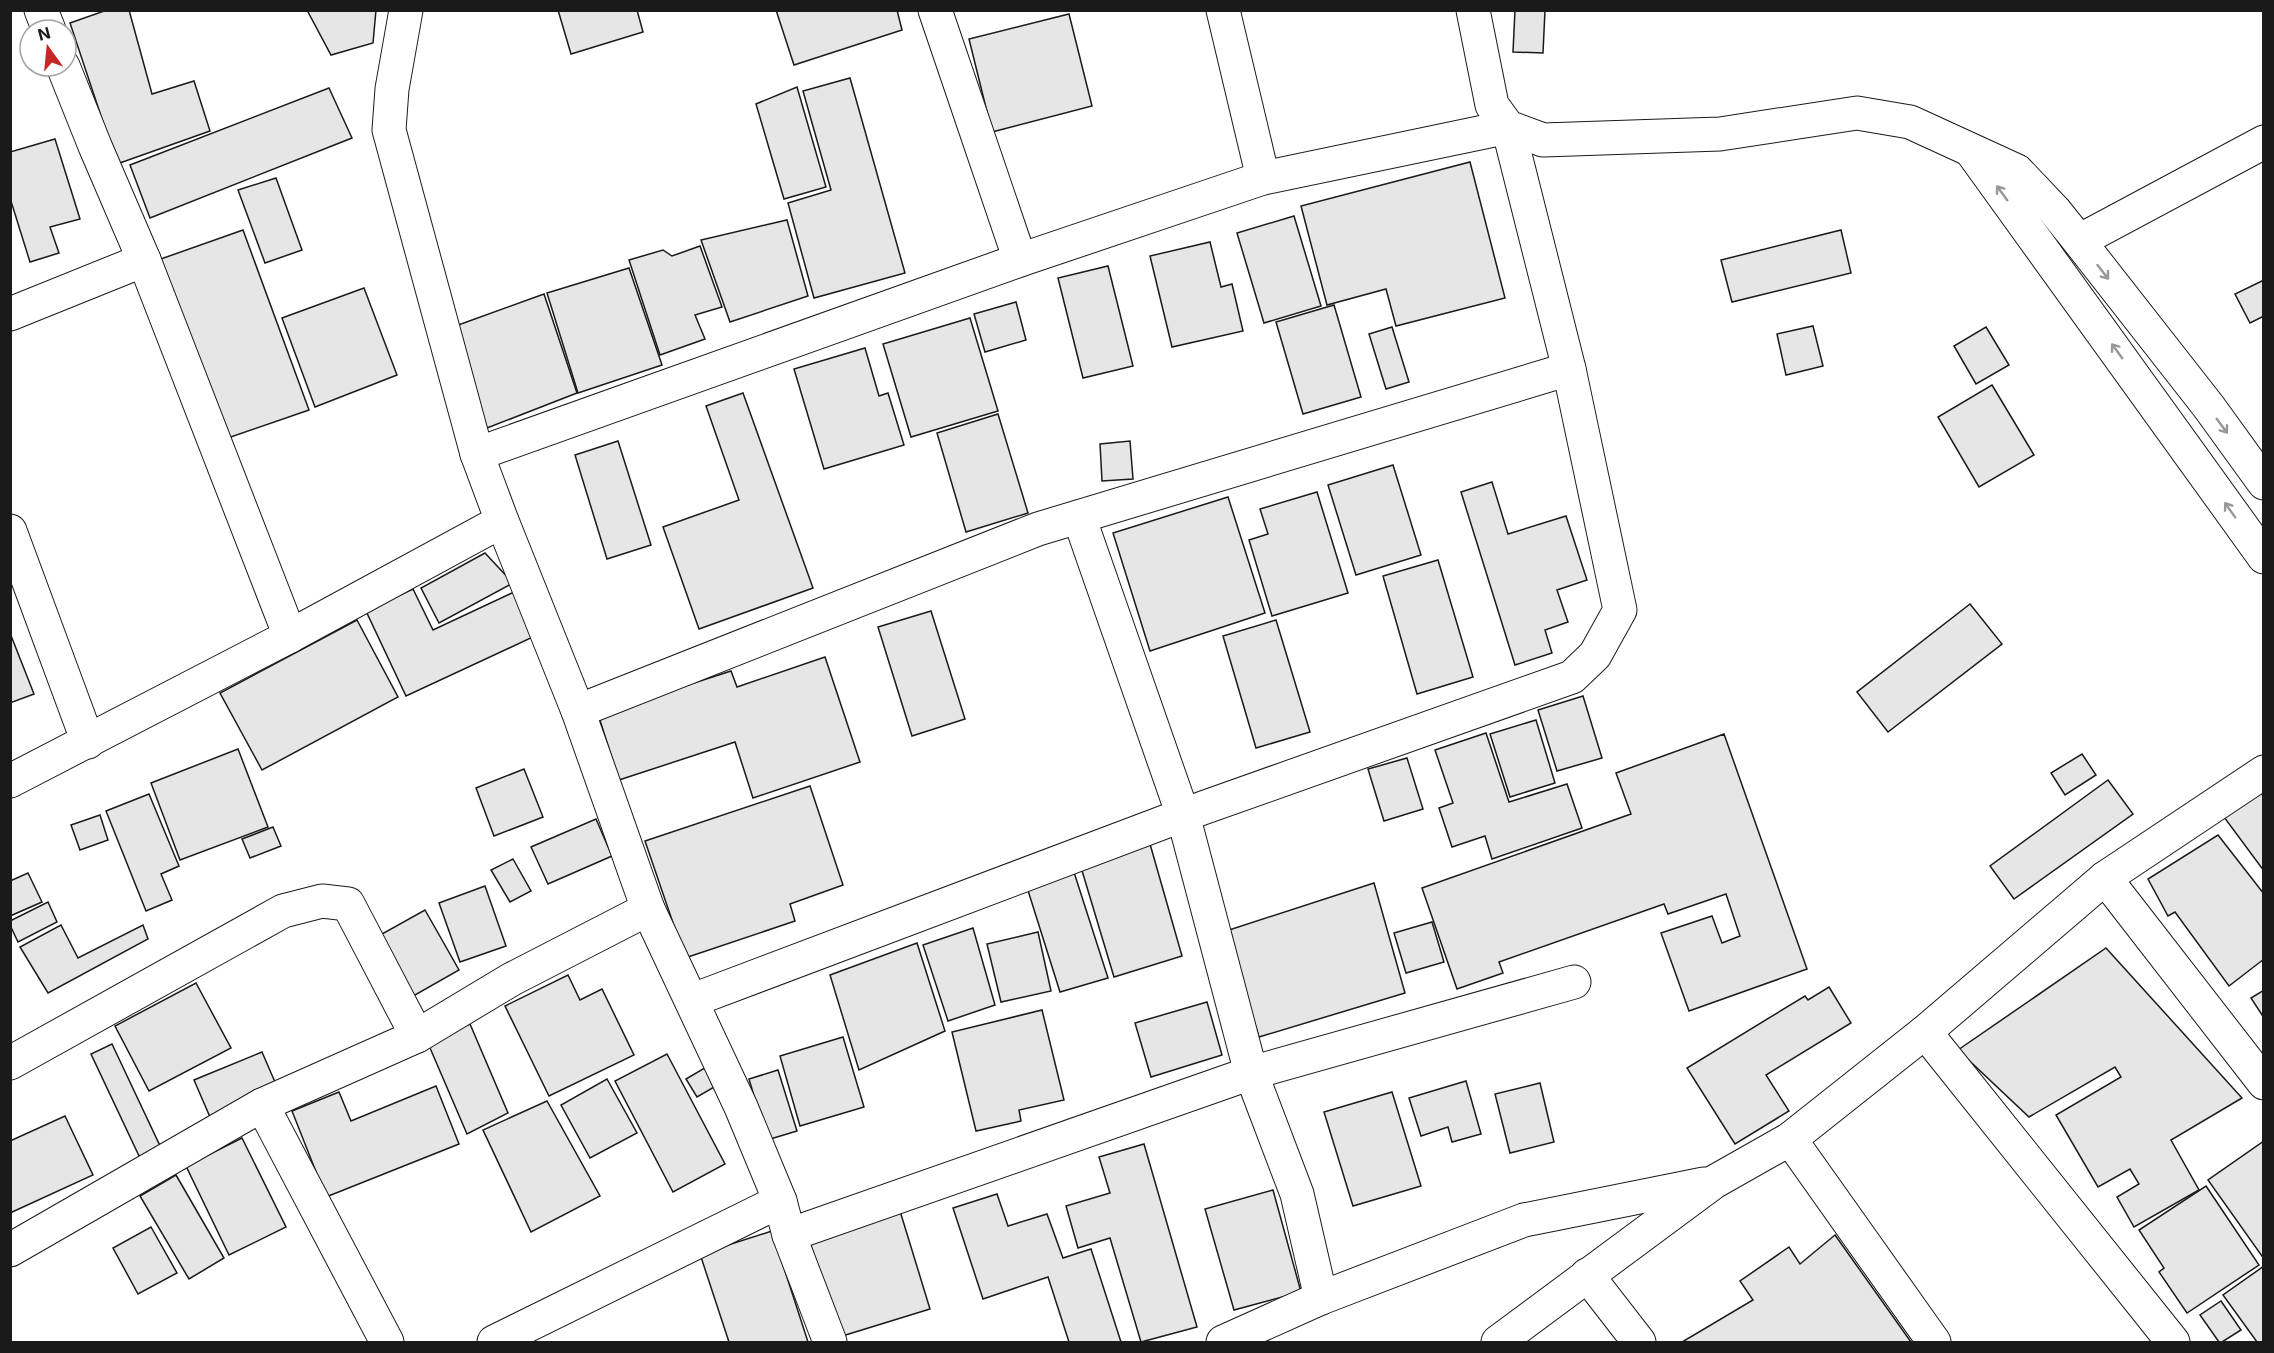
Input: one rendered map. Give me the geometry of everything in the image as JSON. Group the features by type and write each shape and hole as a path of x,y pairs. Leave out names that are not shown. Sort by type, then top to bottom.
{"street":[{"path":"406,10 392,89 389,130 477,454 578,711 648,909 693,1000 741,1107 780,1201 789,1235 830,1342"},
{"path":"935,10 1020,260"},
{"path":"1223,10 1263,178"},
{"path":"693,1000 1183,815 1572,677 1595,656 1620,610 1569,369 1508,127 1492,105 1473,10"},
{"path":"68,78 144,260 290,636"},
{"path":"477,454 1020,260 1263,178 1508,127 1544,140 1720,134 1857,113 1910,122 2017,171 2055,211 2079,241 2209,407 2264,483"},
{"path":"2079,241 2264,142"},
{"path":"1970,149 2264,557"},
{"path":"10,314 144,260"},
{"path":"578,711 1038,529 1569,369"},
{"path":"1079,517 1183,815 1251,1072 1297,1194 1322,1298"},
{"path":"10,782 290,636 502,521"},
{"path":"10,531 88,742"},
{"path":"1498,1342 1714,1182 1790,1139 1925,1032 2105,878 2264,772"},
{"path":"2105,878 2264,1083"},
{"path":"10,1063 283,910 322,901 348,904 417,1036"},
{"path":"10,1250 262,1106 417,1036 512,979 648,909"},
{"path":"789,1235 1251,1072 1574,982"},
{"path":"1925,1032 2173,1342"},
{"path":"262,1106 387,1342"},
{"path":"1790,1139 1934,1342"},
{"path":"1223,1342 1322,1298 1524,1220 1714,1182"},
{"path":"494,1342 780,1201"},
{"path":"1587,1275 1639,1342"}],"building":[{"path":"107,10 129,10 152,94 194,81 210,131 117,164 78,47 78,20"},
{"path":"307,10 376,10 373,43 331,55"},
{"path":"558,10 637,10 643,32 571,54"},
{"path":"776,10 897,10 902,30 794,65"},
{"path":"1515,10 1545,10 1543,53 1513,52"},
{"path":"1069,14 1092,106 992,132 969,39"},
{"path":"850,78 905,273 814,298 788,203 831,190 803,91"},
{"path":"797,87 826,187 784,199 756,104"},
{"path":"329,88 352,138 150,218 130,165"},
{"path":"55,139 80,219 50,227 59,253 30,262 10,198 10,152"},
{"path":"1470,162 1505,298 1396,326 1386,289 1327,305 1301,206"},
{"path":"276,178 302,250 265,263 238,190"},
{"path":"1294,216 1321,306 1264,323 1237,233"},
{"path":"787,220 808,296 730,322 701,240"},
{"path":"243,230 309,410 222,440 158,260"},
{"path":"1841,230 1851,273 1732,302 1721,260"},
{"path":"1210,242 1221,287 1232,284 1243,331 1172,347 1150,256"},
{"path":"700,246 722,307 695,315 705,339 660,355 629,260 663,250 672,256"},
{"path":"1108,266 1133,366 1083,378 1058,278"},
{"path":"629,268 662,365 578,393 547,293"},
{"path":"2264,280 2264,316 2250,323 2235,294"},
{"path":"364,288 397,375 315,407 282,318"},
{"path":"544,294 577,393 487,428 450,328"},
{"path":"1016,302 1026,340 985,352 974,314"},
{"path":"1334,305 1361,397 1303,414 1276,322"},
{"path":"970,318 998,411 911,437 883,344"},
{"path":"1813,326 1823,366 1786,375 1777,334"},
{"path":"1392,327 1409,382 1386,389 1369,334"},
{"path":"1986,327 2009,365 1976,384 1954,346"},
{"path":"865,348 879,396 888,393 904,445 824,469 794,369"},
{"path":"1992,385 2034,455 1979,487 1938,417"},
{"path":"743,393 813,588 699,629 663,527 739,500 706,406"},
{"path":"998,414 1028,513 966,532 937,433"},
{"path":"618,441 651,545 607,559 575,455"},
{"path":"1130,441 1133,479 1102,481 1100,444"},
{"path":"1393,465 1421,555 1356,575 1328,485"},
{"path":"1492,482 1508,534 1566,516 1587,580 1557,590 1568,622 1545,630 1552,653 1515,665 1461,492"},
{"path":"1317,492 1348,593 1272,616 1249,540 1268,534 1260,509"},
{"path":"1228,497 1265,613 1150,651 1113,533"},
{"path":"485,553 513,583 439,623 421,588"},
{"path":"1438,560 1473,677 1417,694 1383,576"},
{"path":"413,589 433,630 514,592 535,636 406,696 366,611"},
{"path":"1970,604 2002,644 1888,732 1857,692"},
{"path":"931,611 965,719 912,736 878,627"},
{"path":"357,620 398,697 262,770 220,693"},
{"path":"1276,620 1310,732 1256,748 1223,636"},
{"path":"10,633 34,694 10,703"},
{"path":"825,657 860,762 753,798 735,742 619,780 598,714 731,671 737,687"},
{"path":"1583,696 1602,758 1557,771 1538,710"},
{"path":"1536,720 1555,783 1510,797 1490,734"},
{"path":"1486,733 1509,802 1567,784 1582,828 1492,859 1485,836 1452,847 1439,808 1453,803 1435,750"},
{"path":"1724,734 1807,969 1689,1011 1661,933 1712,916 1722,943 1740,936 1726,894 1668,914 1664,904 1499,962 1503,973 1457,989 1422,888 1631,814 1616,773"},
{"path":"238,749 268,827 180,860 151,783"},
{"path":"2082,754 2096,775 2065,795 2051,773"},
{"path":"1407,758 1423,809 1384,821 1368,769"},
{"path":"524,769 543,817 494,836 476,788"},
{"path":"2108,780 2133,814 2014,899 1990,866"},
{"path":"810,786 843,885 790,904 795,921 685,958 645,841"},
{"path":"2257,787 2264,797 2264,871 2221,813"},
{"path":"149,794 179,866 161,874 172,900 146,911 106,811"},
{"path":"100,815 108,840 80,850 71,825"},
{"path":"596,819 612,856 548,884 531,847"},
{"path":"273,827 281,846 250,858 242,839"},
{"path":"2218,835 2264,894 2264,959 2229,986 2175,912 2168,916 2148,879"},
{"path":"1150,844 1182,956 1114,977 1080,864"},
{"path":"513,859 531,891 510,902 491,870"},
{"path":"1072,866 1108,978 1060,992 1025,881"},
{"path":"28,873 42,902 10,916 10,881"},
{"path":"1374,883 1405,993 1259,1037 1226,931"},
{"path":"485,886 506,946 460,962 439,903"},
{"path":"48,902 57,922 18,942 10,921"},
{"path":"425,910 459,970 408,999 373,939"},
{"path":"1432,922 1444,962 1406,973 1394,933"},
{"path":"61,925 78,958 143,925 148,939 48,993 20,947"},
{"path":"973,928 995,1005 948,1021 923,945"},
{"path":"1038,932 1051,991 1001,1002 987,944"},
{"path":"917,943 945,1031 859,1070 830,975"},
{"path":"2106,948 2242,1098 2171,1140 2199,1190 2134,1227 2117,1197 2139,1184 2130,1169 2098,1187 2056,1115 2121,1077 2115,1067 2029,1117 1958,1050"},
{"path":"568,975 580,1000 602,989 634,1055 549,1096 505,1006"},
{"path":"196,983 231,1048 149,1091 115,1026"},
{"path":"1829,987 1851,1023 1766,1075 1789,1111 1735,1144 1687,1068 1805,996 1808,1000"},
{"path":"2264,990 2264,1018 2251,998"},
{"path":"1207,1002 1222,1055 1151,1077 1135,1023"},
{"path":"1042,1010 1064,1100 1019,1110 1021,1121 976,1131 952,1032"},
{"path":"470,1024 508,1113 467,1134 427,1041"},
{"path":"843,1037 864,1107 800,1126 780,1056"},
{"path":"112,1044 161,1148 140,1158 91,1054"},
{"path":"262,1052 278,1089 210,1117 194,1080"},
{"path":"667,1054 725,1164 673,1192 615,1081"},
{"path":"713,1063 723,1082 697,1097 686,1079"},
{"path":"778,1070 797,1131 767,1140 749,1079"},
{"path":"607,1079 637,1133 590,1158 561,1105"},
{"path":"1466,1081 1481,1134 1452,1142 1448,1127 1421,1136 1409,1098"},
{"path":"1540,1083 1554,1142 1510,1153 1495,1094"},
{"path":"436,1086 459,1144 326,1197 292,1111 339,1092 351,1121"},
{"path":"1392,1092 1421,1186 1353,1206 1324,1112"},
{"path":"547,1101 600,1196 531,1232 483,1130"},
{"path":"65,1116 93,1175 10,1213 10,1141"},
{"path":"242,1138 286,1227 229,1255 186,1166"},
{"path":"2264,1141 2264,1259 2208,1180"},
{"path":"1144,1144 1197,1327 1141,1342 1110,1238 1078,1248 1066,1206 1110,1193 1099,1157"},
{"path":"176,1175 224,1258 189,1279 140,1196"},
{"path":"2206,1186 2259,1265 2187,1313 2159,1272 2164,1268 2139,1230"},
{"path":"1273,1190 1301,1292 1234,1310 1205,1209"},
{"path":"997,1194 1008,1226 1047,1214 1063,1258 1091,1249 1121,1342 1069,1342 1048,1277 983,1299 953,1208"},
{"path":"900,1211 930,1309 839,1337 809,1239"},
{"path":"151,1227 177,1273 138,1294 113,1248"},
{"path":"772,1231 808,1342 729,1342 700,1254"},
{"path":"1835,1235 1911,1342 1682,1342 1753,1300 1740,1281 1789,1247 1800,1264"},
{"path":"2264,1266 2264,1342 2257,1342 2223,1295"},
{"path":"2221,1301 2241,1330 2219,1342 2200,1315"}]}
